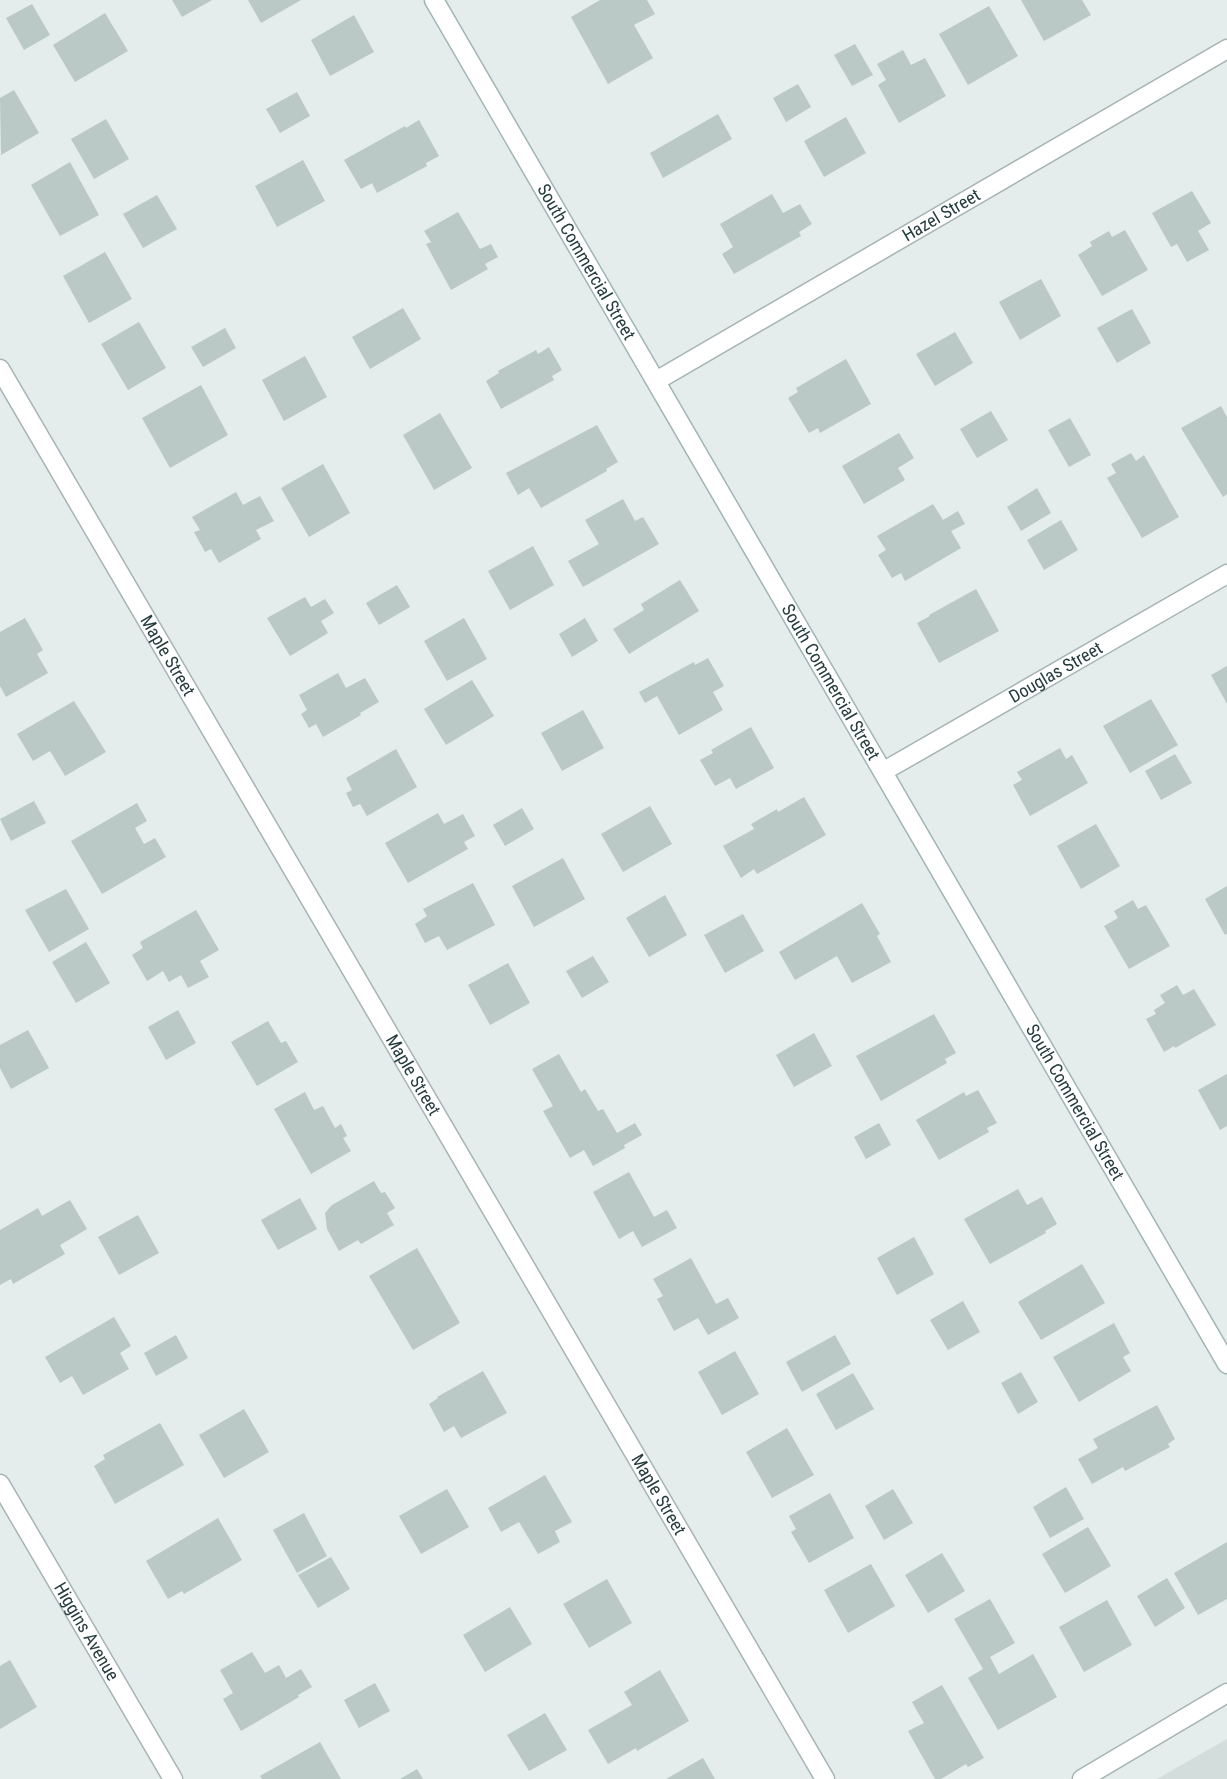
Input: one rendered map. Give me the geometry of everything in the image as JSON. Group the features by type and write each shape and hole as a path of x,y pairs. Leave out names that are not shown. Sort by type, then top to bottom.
{"street":[{"name":"South Commercial Street","path":"434,0 1227,1364"},
{"name":"Hazel Street","path":"656,381 1227,49"},
{"name":"Maple Street","path":"0,369 825,1779"},
{"name":"Douglas Street","path":"884,771 1227,574"},
{"name":"Higgins Avenue","path":"0,1484 172,1779"},
{"path":"1082,1779 1227,1693"}],"shaded area":[{"path":"1227,1739 1227,1779 1157,1779"}],"building":[{"path":"172,0 212,0 182,17"},
{"path":"248,0 301,0 261,23"},
{"path":"600,0 647,0 655,14 634,25 653,58 608,84 571,17"},
{"path":"1021,0 1082,0 1091,15 1044,41"},
{"path":"32,4 50,35 24,50 6,18"},
{"path":"989,6 1018,56 968,85 939,34"},
{"path":"105,13 128,51 75,82 53,45"},
{"path":"354,15 374,52 330,76 311,40"},
{"path":"855,44 873,75 852,86 834,55"},
{"path":"903,50 911,65 925,58 946,96 899,123 878,85 886,80 877,64"},
{"path":"798,84 811,107 786,122 773,98"},
{"path":"14,90 39,133 1,155 0,98"},
{"path":"297,92 310,116 280,133 266,109"},
{"path":"718,114 732,139 663,178 650,153"},
{"path":"846,117 866,153 824,177 804,141"},
{"path":"106,119 129,159 94,179 71,139"},
{"path":"419,120 439,156 426,163 427,166 377,193 372,183 361,189 344,160"},
{"path":"303,160 325,201 277,227 255,186"},
{"path":"70,162 99,215 60,236 31,185"},
{"path":"1192,191 1211,223 1198,231 1209,250 1187,262 1177,244 1171,247 1152,213"},
{"path":"772,194 783,213 800,204 812,224 799,232 801,236 734,274 722,254 733,247 720,224"},
{"path":"157,195 177,229 143,248 123,214"},
{"path":"458,212 480,249 491,244 498,257 485,264 488,269 451,290 426,244 431,242 424,231"},
{"path":"1125,230 1148,270 1102,296 1078,255 1092,246 1090,242 1109,231 1112,237"},
{"path":"105,252 132,299 89,323 63,276"},
{"path":"1041,279 1061,316 1020,340 999,302"},
{"path":"403,308 421,339 370,369 352,337"},
{"path":"1132,309 1151,343 1117,363 1097,328"},
{"path":"139,322 166,368 128,390 101,344"},
{"path":"225,328 236,348 203,367 191,347"},
{"path":"955,332 973,363 935,386 916,354"},
{"path":"549,347 562,370 552,376 554,380 501,409 486,381 499,373 498,371 536,350 538,354"},
{"path":"305,356 327,397 284,421 262,380"},
{"path":"846,359 871,404 820,433 818,428 809,433 788,398 798,392 796,388"},
{"path":"201,385 228,435 170,468 142,418"},
{"path":"1221,406 1227,417 1227,494 1223,497 1181,428"},
{"path":"991,411 1008,440 977,458 960,429"},
{"path":"440,413 472,468 434,490 403,435"},
{"path":"1070,418 1091,455 1069,467 1048,430"},
{"path":"597,425 618,462 606,469 607,471 541,508 529,488 518,495 506,473"},
{"path":"899,433 914,458 898,468 905,480 864,504 842,466"},
{"path":"1131,453 1136,461 1144,455 1179,517 1142,538 1107,478 1116,473 1111,464"},
{"path":"323,464 350,513 309,537 281,488"},
{"path":"1037,488 1051,513 1021,531 1007,507"},
{"path":"236,492 243,505 260,496 274,521 256,530 261,539 219,563 211,549 205,552 194,532 200,530 192,517"},
{"path":"623,499 635,521 643,517 659,544 583,587 568,561 599,544 585,520"},
{"path":"933,504 943,520 958,511 965,524 951,531 961,548 905,581 901,573 892,578 878,555 886,550 877,536"},
{"path":"1061,520 1078,550 1044,570 1027,540"},
{"path":"533,546 554,585 510,610 488,571"},
{"path":"680,580 699,611 629,654 613,629 644,610 641,604"},
{"path":"397,585 410,607 379,625 366,603"},
{"path":"976,589 999,631 939,663 917,623"},
{"path":"305,597 311,607 325,599 334,613 321,621 328,633 290,656 267,618"},
{"path":"25,618 43,650 37,654 48,673 6,697 0,686 0,632"},
{"path":"464,618 487,659 447,681 424,641"},
{"path":"585,618 598,641 572,657 559,634"},
{"path":"708,658 724,686 713,692 723,710 679,735 657,696 645,703 639,692 694,662 695,665"},
{"path":"1227,666 1227,704 1211,675"},
{"path":"338,673 346,688 365,678 379,702 323,737 316,724 309,728 301,714 307,710 299,695"},
{"path":"472,680 494,716 446,745 424,709"},
{"path":"1151,699 1178,745 1130,773 1103,726"},
{"path":"74,701 106,752 65,776 50,751 33,761 17,734"},
{"path":"583,710 604,748 562,771 541,733"},
{"path":"751,727 774,768 736,789 730,778 715,786 700,760 713,753 711,750"},
{"path":"1060,748 1066,759 1072,755 1088,783 1030,816 1013,785 1022,780 1017,772"},
{"path":"396,749 417,787 367,816 360,804 353,807 346,793 352,790 346,778"},
{"path":"1175,754 1192,783 1161,800 1145,771"},
{"path":"804,797 826,835 757,874 754,869 741,878 723,846 754,829 751,824"},
{"path":"34,801 46,823 11,841 0,819"},
{"path":"137,803 147,821 135,828 144,844 155,838 166,857 102,894 71,841"},
{"path":"650,806 672,844 623,872 601,834"},
{"path":"522,808 534,829 505,846 493,825"},
{"path":"438,813 444,824 463,814 475,836 464,842 468,849 408,883 385,843"},
{"path":"1096,824 1120,866 1081,889 1057,846"},
{"path":"563,858 585,899 534,927 512,886"},
{"path":"473,883 495,925 447,950 439,936 425,943 415,924 427,916 423,909"},
{"path":"1227,886 1227,934 1225,935 1205,899"},
{"path":"66,889 89,929 49,952 25,910"},
{"path":"665,895 687,935 649,957 626,918"},
{"path":"1133,900 1138,909 1146,905 1170,946 1129,969 1104,926 1118,918 1114,911"},
{"path":"862,903 880,934 877,936 891,962 852,983 837,956 795,980 779,952"},
{"path":"196,910 219,950 200,961 209,977 188,988 181,975 169,982 163,971 147,981 132,955 143,948 140,942"},
{"path":"743,914 764,951 725,973 704,935"},
{"path":"86,942 110,983 76,1003 52,962"},
{"path":"593,956 609,982 582,998 566,971"},
{"path":"508,963 530,1003 490,1025 468,985"},
{"path":"1177,985 1183,995 1194,989 1216,1025 1164,1052 1146,1019 1156,1014 1154,1010 1165,1003 1160,995"},
{"path":"178,1010 196,1043 166,1060 148,1027"},
{"path":"934,1014 956,1053 945,1059 947,1063 881,1101 856,1056"},
{"path":"268,1021 281,1043 286,1041 298,1062 257,1086 231,1042"},
{"path":"28,1030 49,1068 11,1089 0,1068 0,1045"},
{"path":"814,1033 832,1066 794,1087 776,1055"},
{"path":"559,1054 581,1092 585,1089 598,1111 603,1109 617,1133 635,1123 642,1135 624,1145 625,1148 593,1166 584,1150 570,1158 543,1111 553,1106 532,1069"},
{"path":"1227,1074 1227,1126 1220,1130 1198,1090"},
{"path":"978,1090 997,1123 987,1128 989,1132 939,1160 916,1120 964,1092 966,1096"},
{"path":"305,1092 314,1110 323,1106 335,1128 341,1124 347,1136 343,1138 351,1151 311,1174 274,1109"},
{"path":"879,1123 891,1145 866,1159 854,1137"},
{"path":"629,1172 654,1217 667,1210 677,1228 642,1247 633,1231 619,1239 593,1192"},
{"path":"374,1181 381,1193 385,1192 395,1208 387,1213 394,1225 361,1244 358,1240 339,1251 327,1229 325,1213 332,1205"},
{"path":"1018,1189 1027,1205 1042,1197 1057,1224 1045,1231 1046,1233 990,1264 964,1219"},
{"path":"300,1198 317,1229 278,1250 261,1220"},
{"path":"70,1200 87,1229 60,1245 65,1254 13,1284 11,1279 0,1285 0,1230 38,1208 42,1216"},
{"path":"138,1215 159,1253 119,1275 98,1237"},
{"path":"914,1237 934,1274 897,1295 877,1258"},
{"path":"417,1248 460,1323 413,1350 369,1276"},
{"path":"691,1258 716,1304 728,1298 739,1318 708,1335 698,1318 674,1331 657,1299 663,1296 653,1279"},
{"path":"1082,1264 1105,1303 1041,1340 1018,1302"},
{"path":"963,1301 980,1332 948,1350 930,1320"},
{"path":"114,1317 131,1346 120,1353 129,1369 83,1395 72,1376 60,1383 45,1357"},
{"path":"1114,1323 1130,1353 1123,1357 1131,1371 1079,1402 1053,1357"},
{"path":"176,1335 188,1358 156,1376 144,1353"},
{"path":"835,1335 851,1364 802,1392 786,1362"},
{"path":"735,1351 759,1394 722,1415 698,1372"},
{"path":"483,1371 507,1413 461,1438 454,1426 444,1432 429,1404 437,1397"},
{"path":"1021,1372 1038,1402 1018,1414 1001,1383"},
{"path":"853,1373 874,1409 836,1430 816,1394"},
{"path":"1157,1405 1175,1439 1168,1444 1170,1447 1125,1471 1123,1467 1092,1484 1078,1459 1098,1448 1093,1439"},
{"path":"244,1409 269,1452 224,1478 199,1435"},
{"path":"160,1423 184,1465 115,1504 94,1466 105,1459 103,1455"},
{"path":"787,1428 814,1475 772,1498 746,1452"},
{"path":"545,1475 572,1522 555,1531 560,1542 538,1554 519,1522 501,1532 488,1508"},
{"path":"1066,1487 1084,1519 1050,1538 1033,1507"},
{"path":"447,1489 469,1527 421,1554 399,1516"},
{"path":"893,1489 913,1523 884,1540 865,1506"},
{"path":"830,1493 854,1538 809,1563 791,1532 796,1529 789,1516"},
{"path":"304,1513 327,1556 297,1573 273,1530"},
{"path":"218,1518 242,1560 184,1594 182,1591 168,1599 146,1561"},
{"path":"1088,1527 1111,1566 1065,1593 1042,1554"},
{"path":"1227,1542 1227,1599 1198,1615 1174,1573"},
{"path":"942,1553 965,1591 928,1613 905,1575"},
{"path":"331,1557 350,1589 318,1608 298,1575"},
{"path":"871,1564 895,1606 848,1633 824,1590"},
{"path":"1167,1578 1185,1608 1155,1627 1137,1596"},
{"path":"607,1579 632,1623 589,1648 563,1604"},
{"path":"990,1599 1015,1643 990,1657 999,1674 1033,1654 1057,1697 998,1730 968,1678 983,1669 954,1619"},
{"path":"1107,1600 1132,1645 1084,1672 1059,1627"},
{"path":"510,1607 532,1644 485,1672 463,1635"},
{"path":"252,1652 265,1673 279,1665 286,1678 301,1669 312,1687 241,1731 223,1699 233,1693 220,1670"},
{"path":"10,1660 37,1707 0,1729 0,1666"},
{"path":"660,1670 689,1721 637,1751 636,1748 608,1764 588,1730 632,1705 624,1692"},
{"path":"375,1683 390,1711 359,1728 344,1700"},
{"path":"942,1685 984,1758 968,1767 966,1764 941,1779 935,1779 908,1731 924,1723 912,1702"},
{"path":"545,1713 567,1750 529,1771 507,1735"},
{"path":"320,1742 341,1779 262,1779 260,1776"},
{"path":"703,1758 715,1779 666,1779"},
{"path":"417,1769 423,1779 400,1779"}]}
